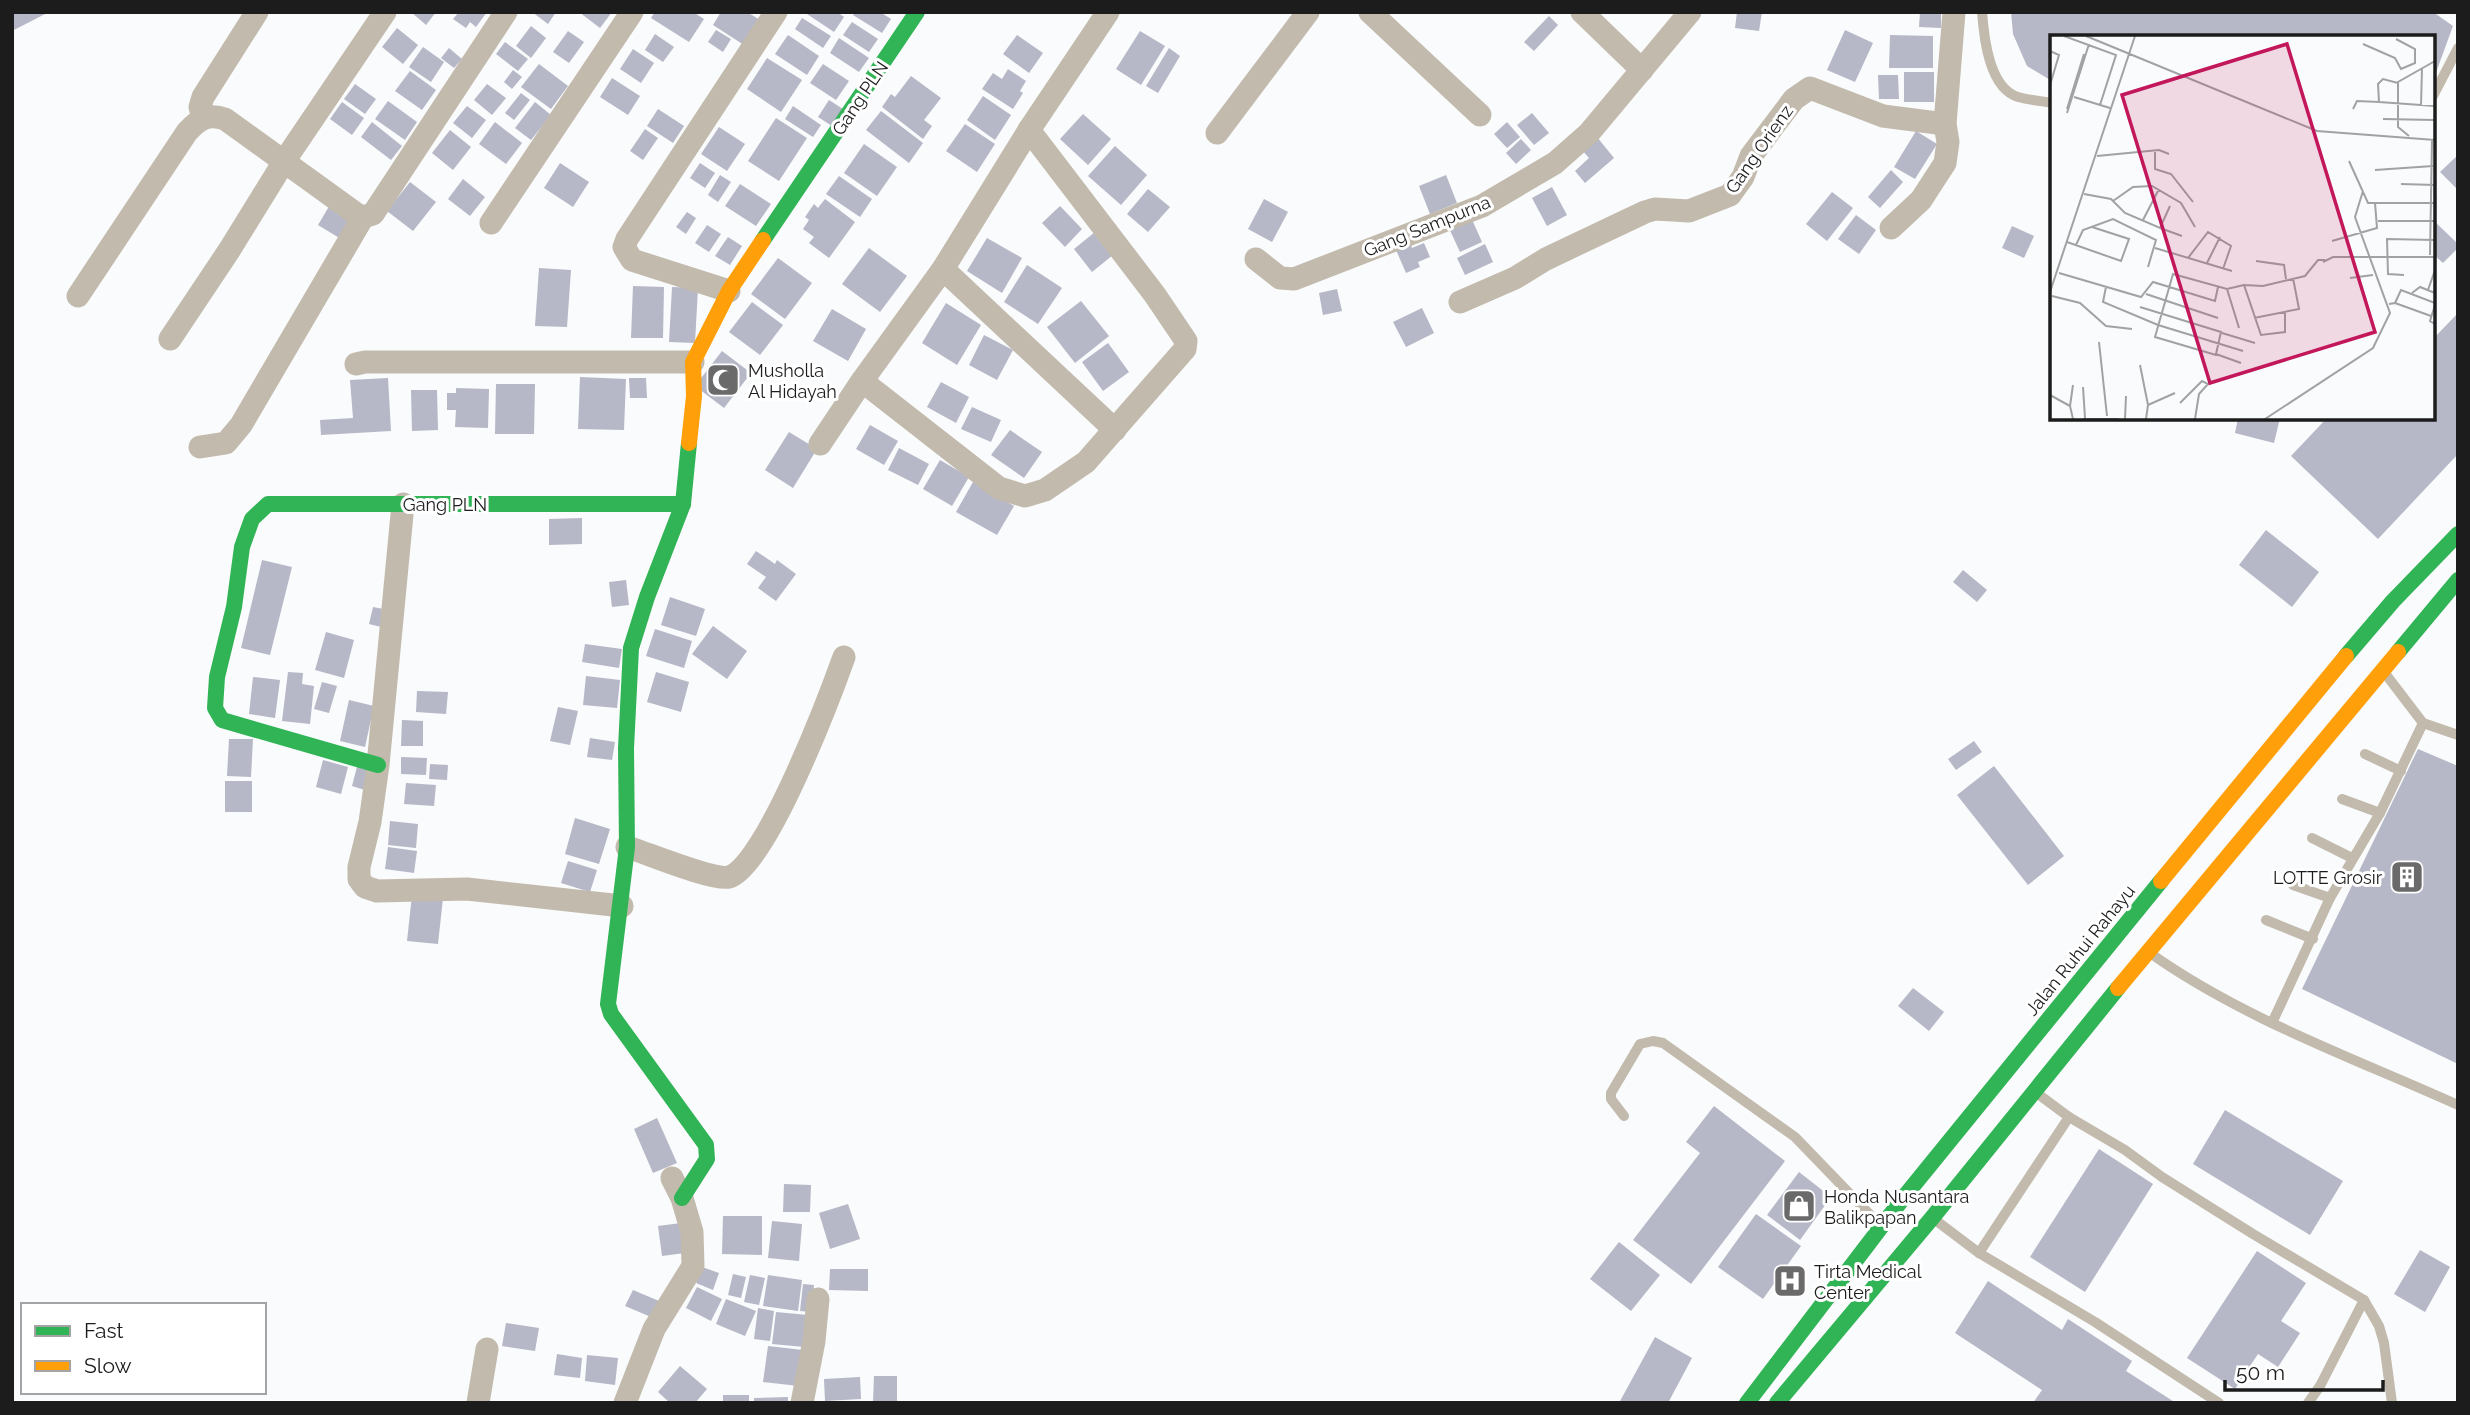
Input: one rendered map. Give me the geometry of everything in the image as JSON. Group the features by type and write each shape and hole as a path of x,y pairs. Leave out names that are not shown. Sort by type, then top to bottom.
{"main road":[{"name":"Gang PLN","path":"378,765 222,720 215,708 216,677 234,607 244,540 252,519 268,504 683,504 694,396 693,362 729,291 917,12"},
{"path":"677,1188 707,1159 708,1150 611,1014 608,1004 622,906 627,847 626,748 631,648 683,504"},
{"name":"Jalan Ruhui Rahayu","path":"1777,1403 1918,1207 2336,667 2393,601 2458,534"},
{"name":"Jalan Ruhui Rahayu","path":"1747,1403 1881,1226 1918,1207 2033,1090 2382,670 2454,590"}],"street":[{"path":"203,118 200,107 203,97 257,12"},
{"path":"170,339 285,160 385,12"},
{"path":"200,447 226,443 241,425 363,217 373,214 506,12"},
{"path":"491,223 632,12"},
{"path":"729,291 632,260 624,247 626,239 776,12"},
{"path":"820,444 943,269 1029,130 1108,12"},
{"path":"1217,133 1308,12"},
{"path":"1370,12 1480,115"},
{"path":"1582,12 1642,70"},
{"name":"Gang Sampurna","path":"1256,259 1280,278 1294,279 1482,206 1555,163 1589,133 1690,12"},
{"path":"1891,228 1921,200 1939,176 1948,152 1945,124 1954,12"},
{"name":"Gang Orienz","path":"1460,302 1515,278 1546,259 1645,212 1655,209 1689,211 1730,195 1743,177 1751,156 1794,99 1810,88 1883,116 1945,124"},
{"path":"78,296 187,132 203,118 215,115 225,119 363,217"},
{"path":"862,381 999,488 1025,496 1045,490 1086,463 1182,352 1186,341 1155,295 1029,130"},
{"path":"943,269 1115,429"},
{"path":"356,364 693,362"},
{"path":"403,504 378,765 359,879 365,887 377,891 467,889 622,906"},
{"path":"627,847 713,876 729,877 741,869 782,806 810,745 844,657"},
{"path":"625,1403 654,1329 693,1266 692,1232 677,1188"},
{"path":"802,1403 814,1342 817,1299"},
{"path":"478,1403 487,1349"}],"lane":[{"path":"1982,12 1994,71 2002,85 2015,97 2050,103"},
{"path":"2435,92 2458,48"},
{"path":"2382,670 2423,723 2458,735"},
{"path":"2272,1023 2330,898 2380,813 2423,723"},
{"path":"2365,754 2401,771"},
{"path":"2342,799 2380,813"},
{"path":"2312,838 2352,858"},
{"path":"2293,885 2330,898"},
{"path":"2266,920 2313,939"},
{"path":"2148,951 2179,973 2272,1023 2458,1105"},
{"path":"1624,1116 1611,1099 1611,1093 1640,1044 1653,1041 1663,1043 1794,1137 1881,1226"},
{"path":"2033,1090 2069,1117 2253,1234 2364,1300 2379,1326 2384,1343 2392,1403"},
{"path":"1979,1253 2069,1117"},
{"path":"1918,1207 1979,1253 2095,1322 2218,1403"},
{"path":"2308,1403 2320,1387 2364,1300"}],"building":[{"path":"12,12 49,12 12,31"},
{"path":"411,12 436,12 426,25"},
{"path":"459,12 487,12 476,27 470,22 466,28 453,19"},
{"path":"532,12 556,12 548,24"},
{"path":"579,12 612,12 600,28"},
{"path":"655,12 693,12 704,19 689,42 651,18"},
{"path":"721,12 747,12 760,20 744,45 713,25"},
{"path":"804,12 837,12 844,17 834,32"},
{"path":"855,12 880,12 891,19 882,33 853,15"},
{"path":"1737,12 1762,12 1759,31 1735,28"},
{"path":"1920,12 1941,12 1941,28 1919,27"},
{"path":"2011,12 2433,12 2453,26 2435,75 2435,35 2050,35 2050,80 2027,66 2013,34"},
{"path":"1549,16 1558,25 1534,51 1524,42"},
{"path":"802,18 831,36 823,48 795,29"},
{"path":"852,22 878,39 869,52 843,35"},
{"path":"531,26 546,38 531,58 516,46"},
{"path":"397,28 418,45 403,64 382,47"},
{"path":"716,30 731,39 723,52 708,42"},
{"path":"1845,30 1873,43 1855,82 1827,70"},
{"path":"568,31 584,42 569,63 553,52"},
{"path":"1140,31 1165,46 1141,85 1116,69"},
{"path":"655,34 674,47 663,62 645,50"},
{"path":"788,35 819,56 807,75 775,54"},
{"path":"1017,35 1043,53 1029,73 1003,54"},
{"path":"1890,35 1933,36 1933,68 1889,68"},
{"path":"839,38 869,58 859,72 830,53"},
{"path":"505,42 528,59 518,71 496,54"},
{"path":"423,47 444,62 431,82 409,67"},
{"path":"449,48 462,59 454,68 441,58"},
{"path":"1169,48 1180,56 1158,93 1146,86"},
{"path":"633,49 654,63 641,83 620,69"},
{"path":"767,58 802,80 781,112 747,89"},
{"path":"539,64 568,86 551,109 521,87"},
{"path":"823,64 849,81 836,100 810,83"},
{"path":"1008,69 1026,81 1020,91 1023,93 1013,109 982,89 993,73 1002,79"},
{"path":"513,70 522,77 512,89 504,82"},
{"path":"410,71 436,90 422,110 395,91"},
{"path":"1904,72 1934,72 1934,102 1904,102"},
{"path":"1878,75 1898,75 1899,99 1879,99"},
{"path":"911,76 941,98 924,120 932,126 923,139 882,107 891,94 895,97"},
{"path":"612,78 640,96 628,115 600,97"},
{"path":"355,84 376,99 365,114 344,99"},
{"path":"487,84 506,98 492,115 474,100"},
{"path":"521,93 530,100 514,120 505,113"},
{"path":"983,96 1011,115 995,140 967,120"},
{"path":"829,100 843,109 832,126 818,117"},
{"path":"388,101 417,122 405,140 375,119"},
{"path":"342,102 364,118 352,135 330,119"},
{"path":"535,102 551,115 531,140 515,128"},
{"path":"467,106 486,120 472,138 453,123"},
{"path":"793,106 821,125 813,137 785,119"},
{"path":"658,109 684,126 673,143 647,126"},
{"path":"881,111 923,143 909,163 866,130"},
{"path":"1532,113 1549,133 1534,145 1517,125"},
{"path":"1083,114 1111,139 1088,165 1060,139"},
{"path":"776,118 807,138 779,181 748,161"},
{"path":"372,122 402,146 391,160 361,137"},
{"path":"495,122 522,143 506,164 479,144"},
{"path":"1507,122 1520,137 1507,148 1494,134"},
{"path":"965,124 995,144 977,172 946,151"},
{"path":"719,127 745,144 727,171 701,154"},
{"path":"645,129 658,138 643,160 630,151"},
{"path":"450,130 471,147 453,170 432,153"},
{"path":"1916,131 1937,144 1915,179 1894,167"},
{"path":"1597,137 1614,158 1585,183 1575,171 1589,158 1582,150"},
{"path":"1521,139 1531,150 1516,164 1506,153"},
{"path":"864,144 897,167 877,196 844,173"},
{"path":"1115,146 1147,175 1121,205 1088,176"},
{"path":"2458,155 2458,190 2440,172"},
{"path":"560,163 589,182 573,207 544,188"},
{"path":"700,163 715,173 705,188 690,178"},
{"path":"1891,170 1903,182 1880,208 1868,197"},
{"path":"720,175 731,182 718,202 708,195"},
{"path":"1446,175 1457,203 1430,214 1419,186"},
{"path":"839,176 872,199 860,217 826,194"},
{"path":"463,179 485,197 470,216 448,199"},
{"path":"410,182 436,202 413,231 387,211"},
{"path":"740,184 771,204 756,226 725,206"},
{"path":"1552,187 1567,215 1547,226 1532,198"},
{"path":"1148,189 1170,207 1148,232 1127,214"},
{"path":"1832,192 1853,208 1827,241 1806,224"},
{"path":"825,199 855,222 829,258 809,243 814,237 803,229 809,220 805,217 814,204 818,208"},
{"path":"1264,199 1288,212 1272,242 1248,229"},
{"path":"331,203 354,216 341,239 318,225"},
{"path":"1060,206 1082,229 1065,247 1042,223"},
{"path":"687,212 696,218 686,234 676,227"},
{"path":"1470,215 1482,242 1460,252 1448,226"},
{"path":"1856,215 1876,230 1859,254 1838,239"},
{"path":"2435,222 2458,244 2458,248 2443,263 2435,256"},
{"path":"707,225 721,234 709,252 695,243"},
{"path":"2012,226 2034,236 2024,258 2002,248"},
{"path":"1095,232 1113,255 1092,272 1074,249"},
{"path":"728,237 742,246 730,265 715,256"},
{"path":"987,238 1022,258 1002,293 967,271"},
{"path":"1408,238 1412,248 1424,243 1430,257 1418,262 1420,267 1406,273 1393,243"},
{"path":"1485,244 1493,262 1465,275 1457,258"},
{"path":"869,248 907,276 880,312 842,284"},
{"path":"778,258 812,283 785,319 751,294"},
{"path":"1027,265 1062,288 1038,324 1004,302"},
{"path":"539,268 571,270 567,327 535,326"},
{"path":"633,286 664,287 663,338 631,338"},
{"path":"672,287 698,288 695,343 669,342"},
{"path":"1337,289 1342,311 1323,315 1319,293"},
{"path":"1081,301 1109,336 1075,363 1047,327"},
{"path":"752,302 783,325 760,355 729,332"},
{"path":"946,303 981,325 957,365 922,343"},
{"path":"1422,308 1434,333 1406,347 1393,322"},
{"path":"832,309 866,329 848,361 813,341"},
{"path":"2458,313 2458,454 2378,539 2291,456 2325,420 2435,420 2435,337"},
{"path":"984,335 1013,350 997,380 969,365"},
{"path":"1108,343 1129,372 1103,391 1082,362"},
{"name":"Musholla Al Hidayah","path":"722,351 751,373 724,408 695,386"},
{"path":"580,377 626,379 624,430 578,429"},
{"path":"388,378 391,431 321,435 320,420 353,418 350,380"},
{"path":"629,378 646,378 647,398 630,398"},
{"path":"941,382 969,397 956,423 927,407"},
{"path":"496,384 535,384 534,434 495,434"},
{"path":"456,388 489,389 488,428 455,427 456,410 447,410 447,393 456,393"},
{"path":"411,390 437,390 438,430 412,431"},
{"path":"972,407 1001,420 991,442 961,429"},
{"path":"2238,420 2280,420 2274,443 2235,433"},
{"path":"870,425 898,441 884,465 856,449"},
{"path":"1010,430 1042,452 1024,478 991,455"},
{"path":"789,432 817,449 793,488 765,470"},
{"path":"899,448 929,464 918,485 888,470"},
{"path":"940,460 969,477 952,506 923,489"},
{"path":"973,482 1014,506 997,535 956,512"},
{"path":"582,518 582,544 549,545 549,519"},
{"path":"2266,530 2319,572 2292,607 2239,565"},
{"path":"756,551 775,564 777,560 796,574 776,601 758,588 766,577 747,564"},
{"path":"262,560 292,567 270,655 241,648"},
{"path":"1963,570 1987,590 1977,602 1953,582"},
{"path":"626,580 629,605 612,607 609,582"},
{"path":"670,597 705,609 696,636 661,625"},
{"path":"373,607 389,610 385,628 369,624"},
{"path":"713,626 747,651 727,679 692,654"},
{"path":"655,629 692,641 684,668 646,656"},
{"path":"326,632 354,640 344,678 315,670"},
{"path":"585,644 622,649 619,668 582,662"},
{"path":"288,672 303,673 302,684 314,686 310,724 282,721"},
{"path":"656,672 689,682 681,712 647,702"},
{"path":"586,676 620,680 617,708 583,705"},
{"path":"253,677 280,680 275,718 249,714"},
{"path":"322,682 337,686 329,713 314,709"},
{"path":"417,691 448,692 446,714 416,712"},
{"path":"349,700 374,706 365,747 340,741"},
{"path":"558,707 578,711 570,745 550,741"},
{"path":"402,720 423,721 423,746 401,746"},
{"path":"590,738 615,742 612,760 587,757"},
{"path":"229,739 253,739 251,777 227,776"},
{"path":"1974,741 1982,752 1956,770 1948,759"},
{"name":"LOTTE Grosir","path":"2418,749 2458,766 2458,1064 2302,989"},
{"path":"401,757 427,758 426,775 401,774"},
{"path":"323,760 348,767 341,794 316,787"},
{"path":"358,763 374,768 368,791 352,786"},
{"path":"430,764 448,765 447,780 429,779"},
{"path":"1994,766 2064,856 2028,885 1957,795"},
{"path":"225,781 252,781 252,812 225,812"},
{"path":"406,783 436,785 434,806 404,804"},
{"path":"575,818 610,829 599,864 565,854"},
{"path":"390,821 418,824 416,848 388,845"},
{"path":"388,847 417,851 414,873 385,869"},
{"path":"568,861 597,870 590,892 561,883"},
{"path":"412,895 443,898 438,944 407,941"},
{"path":"1913,988 1944,1012 1929,1031 1898,1006"},
{"path":"1714,1106 1785,1161 1691,1284 1633,1240 1700,1153 1686,1142"},
{"path":"2225,1110 2343,1181 2310,1235 2193,1164"},
{"path":"657,1118 677,1163 653,1173 634,1129"},
{"path":"2099,1149 2153,1184 2085,1292 2030,1257"},
{"name":"Honda Nusantara Balikpapan","path":"1799,1172 1831,1197 1800,1240 1767,1215"},
{"path":"784,1184 811,1185 810,1212 783,1212"},
{"path":"848,1204 860,1239 830,1249 819,1213"},
{"path":"1756,1214 1801,1246 1763,1299 1718,1267"},
{"path":"723,1216 762,1216 762,1255 722,1254"},
{"path":"772,1221 802,1224 799,1261 768,1258"},
{"path":"681,1223 685,1253 662,1256 658,1226"},
{"path":"1619,1242 1660,1275 1631,1311 1590,1279"},
{"path":"2420,1250 2450,1267 2425,1312 2394,1294"},
{"path":"2257,1251 2306,1283 2281,1321 2300,1333 2278,1367 2258,1354 2235,1389 2187,1358"},
{"path":"702,1267 719,1273 713,1290 696,1283"},
{"path":"830,1269 868,1269 868,1291 829,1290"},
{"path":"733,1274 746,1277 741,1298 728,1295"},
{"path":"750,1275 765,1278 759,1305 744,1302"},
{"path":"768,1275 802,1280 798,1311 763,1306"},
{"path":"1988,1281 2062,1330 2068,1319 2132,1361 2126,1371 2176,1403 2033,1403 2042,1390 1955,1333"},
{"path":"803,1284 814,1285 811,1312 800,1311"},
{"path":"697,1287 722,1299 711,1321 686,1308"},
{"path":"633,1290 659,1301 651,1317 625,1306"},
{"path":"726,1299 756,1311 745,1336 716,1324"},
{"path":"758,1308 774,1311 770,1341 754,1339"},
{"path":"776,1312 808,1315 804,1347 772,1344"},
{"path":"506,1323 539,1328 535,1351 502,1346"},
{"path":"1655,1337 1692,1358 1668,1403 1619,1403"},
{"path":"768,1346 803,1350 799,1386 763,1382"},
{"path":"557,1354 582,1358 580,1378 554,1375"},
{"path":"587,1355 618,1358 615,1385 585,1381"},
{"path":"680,1366 707,1389 695,1403 670,1403 658,1392"},
{"path":"874,1376 897,1376 897,1403 873,1403"},
{"path":"860,1377 861,1399 825,1401 824,1379"},
{"path":"723,1395 749,1395 749,1403 723,1403"},
{"path":"788,1397 788,1403 754,1403 754,1398"}],"traffic: fast":[{"path":"763,240 917,12"},
{"path":"378,765 222,720 215,708 217,677 234,607 242,547 252,519 268,504 683,504 689,443"},
{"path":"682,1198 707,1159 706,1145 611,1014 608,1004 627,847 626,748 631,648 647,597 683,504"},
{"path":"2346,656 2393,601 2458,534"},
{"path":"2398,652 2458,580"},
{"path":"1747,1403 1904,1197 2161,881"},
{"path":"1777,1403 1932,1218 2118,988"}],"traffic: slow":[{"path":"689,443 694,396 693,362 729,291 763,240"},
{"path":"2118,988 2398,652"},
{"path":"2161,881 2346,656"}],"place":[{"name":"Musholla Al Hidayah","path":"723,380"},
{"name":"LOTTE Grosir","path":"2407,877"},
{"name":"Honda Nusantara Balikpapan","path":"1799,1206"},
{"name":"Tirta Medical Center","path":"1790,1281"}]}
